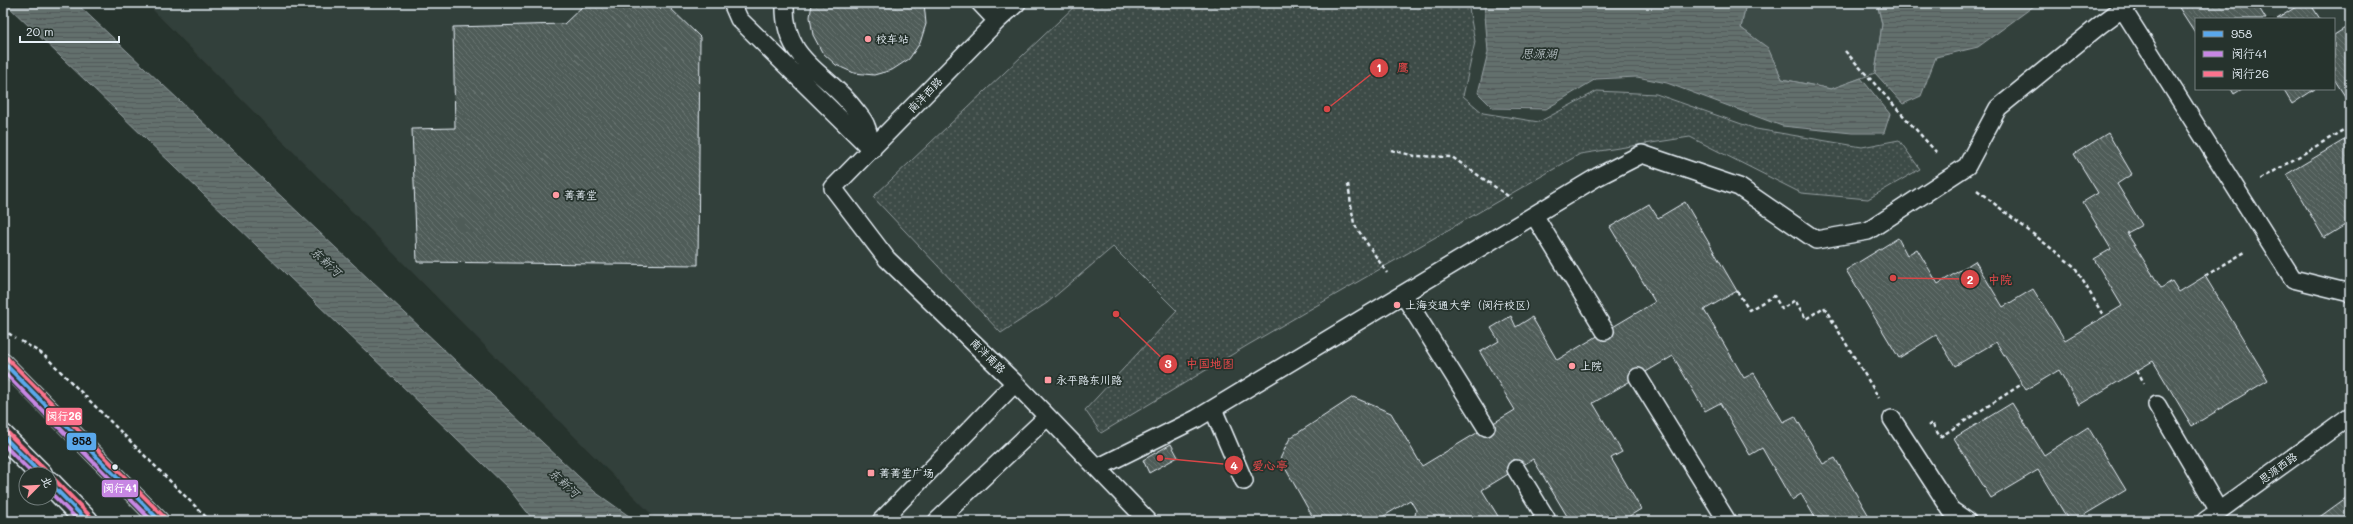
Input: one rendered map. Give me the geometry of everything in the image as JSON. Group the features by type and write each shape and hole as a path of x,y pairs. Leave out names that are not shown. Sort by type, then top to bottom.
{"main road":[{"path":"3,436 33,466"},
{"path":"58,491 87,521"}],"lane":[{"path":"732,3 739,19 872,150"},
{"path":"785,3 785,17 789,38 800,57 849,102 866,125 872,150"},
{"path":"980,3 997,20"},
{"name":"南洋西路","path":"833,188 872,150 997,20 1017,3"},
{"path":"1097,468 1213,409 1534,214 1597,177 1642,154 1739,187 1816,240 1868,231 1967,166 1998,108 2126,6 2293,279 2350,293"},
{"name":"南洋南路","path":"833,188 887,259 1015,383 1148,521"},
{"path":"1534,214 1605,331"},
{"path":"1403,294 1486,427"},
{"path":"3,362 160,521"},
{"path":"1638,377 1728,521"},
{"path":"881,521 1015,383"},
{"path":"2157,405 2220,511"},
{"path":"1213,409 1244,481"},
{"name":"思源西路","path":"2205,521 2350,416"},
{"path":"937,521 1047,417"},
{"path":"1892,418 1951,510 1966,521"},
{"path":"1516,469 1546,518 1541,521"}],"path":[{"path":"1391,150 1415,156 1452,157 1534,214"},
{"path":"1348,184 1354,224 1372,255 1403,294"},
{"path":"1737,291 1749,310 1774,296 1782,309 1795,300 1806,319 1824,308 1892,418 1899,415 1910,418 1918,433 1932,423 1940,437 2022,384"},
{"path":"3,329 44,355 210,521"}],"shaded area":[{"name":"上海交通大学（闵行校区）","path":"146,3 2350,3 2350,521 658,521"},
{"path":"1078,3 1468,3 1475,42 1463,96 1483,113 1539,122 1597,91 1656,94 1756,129 1862,147 1899,140 1920,169 1868,199 1801,193 1690,137 1580,154 1248,345 1101,433 1085,410 1177,311 1113,247 1047,303 1001,333 873,197"},
{"path":"1746,3 1877,3 1882,24 1875,73 1831,89 1782,79 1768,49 1741,28"}],"water":[{"name":"东新河","path":"5,3 76,3 595,492 636,521 534,521 509,489"},
{"name":"思源湖","path":"1484,3 1746,3 1741,28 1768,48 1782,79 1831,89 1861,78 1890,114 1884,133 1852,133 1782,126 1667,83 1637,77 1596,79 1546,109 1493,108 1478,93 1488,52"},
{"path":"1877,3 2038,3 1978,47 1936,57 1921,96 1903,104 1875,73 1882,24"}],"building":[{"name":"菁菁堂","path":"586,3 665,3 700,37 698,265 417,262 412,129 455,128 453,27 564,24"},
{"name":"校车站","path":"812,3 924,3 926,24 920,43 909,59 892,70 874,75 854,73 836,65 822,52 813,35 810,17"},
{"path":"2176,3 2256,3 2265,18 2195,18 2195,32"},
{"path":"2302,3 2310,3 2319,18 2279,18"},
{"path":"2350,25 2350,104 2335,81 2335,34"},
{"path":"2232,90 2240,90 2234,94"},
{"path":"2284,90 2313,90 2292,104"},
{"path":"2108,133 2132,174 2117,184 2142,225 2127,233 2161,288 2172,281 2179,292 2205,276 2268,380 2192,426 2153,361 2079,405 2059,370 2026,390 1996,342 1955,366 1936,335 1899,358 1846,270 1898,238 1907,255 1917,249 1938,284 1975,261 2003,307 2033,289 2065,340 2122,306 2094,259 2111,249 2083,202 2098,193 2074,154"},
{"path":"2344,140 2350,150 2350,222 2324,238 2287,174"},
{"name":"上院","path":"1685,202 1737,291 1704,310 1744,378 1754,373 1783,422 1795,416 1823,464 1835,458 1872,521 1817,521 1801,494 1792,500 1762,448 1750,455 1720,403 1705,411 1673,356 1593,403 1622,452 1611,458 1641,509 1628,517 1631,521 1570,521 1533,459 1482,490 1501,521 1414,521 1416,510 1410,500 1376,521 1315,521 1280,459 1290,438 1353,397 1391,413 1422,466 1515,410 1480,352 1499,341 1491,328 1511,316 1516,327 1532,317 1557,360 1655,302 1610,227 1649,204 1658,218"},
{"path":"2012,403 2044,455 2088,427 2126,490 2074,521 2069,521 2038,470 1991,498 1954,438"},
{"path":"1171,444 1178,457 1149,473 1143,460"},
{"path":"2350,495 2350,521 2314,521"}],"transit line":[{"name":"闵行26","path":"7,358 164,517"},
{"name":"958","path":"3,362 160,521"},
{"name":"闵行41","path":"3,371 152,521"},
{"name":"闵行26","path":"7,432 41,466"},
{"name":"958","path":"3,436 33,466"},
{"name":"闵行41","path":"3,444 25,466"},
{"name":"闵行26","path":"58,483 91,517"},
{"name":"958","path":"58,491 87,521"},
{"name":"闵行41","path":"58,500 79,521"}],"place":[{"name":"校车站","path":"868,39"},
{"name":"鹰","path":"1327,109"},
{"name":"菁菁堂","path":"556,195"},
{"name":"中院","path":"1893,278"},
{"name":"上海交通大学（闵行校区）","path":"1397,305"},
{"name":"中国地图","path":"1116,314"},
{"name":"上院","path":"1572,366"},
{"name":"永平路东川路","path":"1048,380"},
{"name":"爱心亭","path":"1160,458"},
{"name":"菁菁堂广场","path":"871,473"}]}
